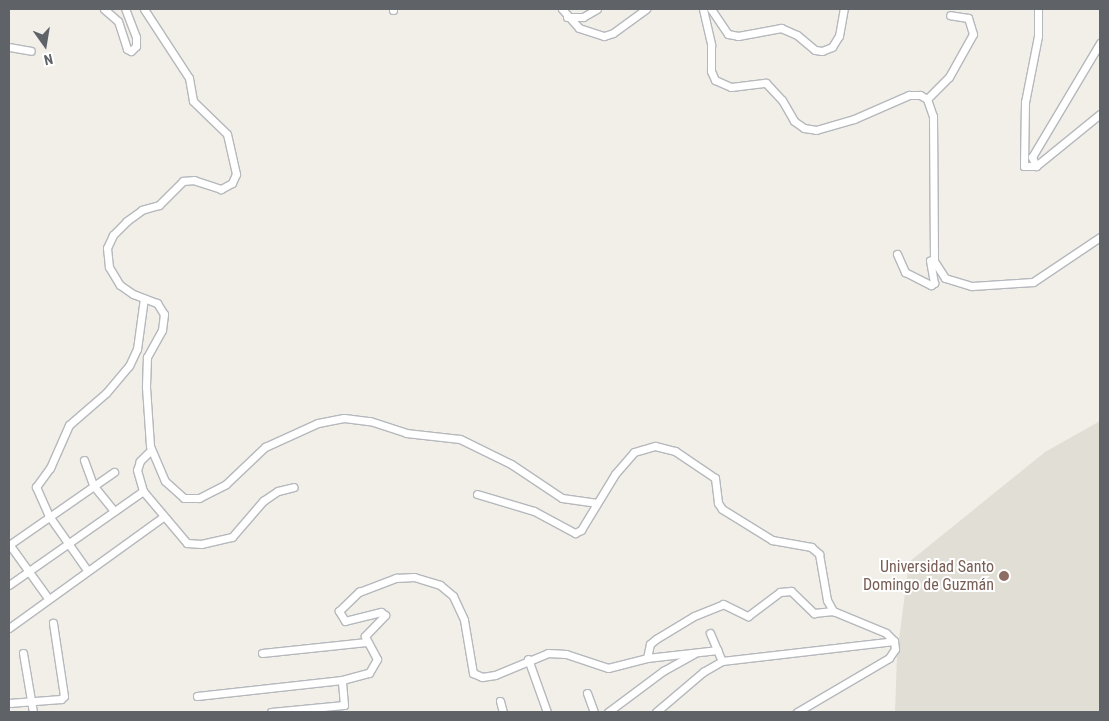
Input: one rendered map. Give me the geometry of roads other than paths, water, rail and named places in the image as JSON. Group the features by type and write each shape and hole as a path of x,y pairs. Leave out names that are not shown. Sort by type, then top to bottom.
{"street":[{"path":"104,9 118,21 127,49 131,51 136,46 136,37 125,9"},
{"path":"144,9 189,78 193,101 227,134 236,174 232,182 221,189 194,180 183,181 159,205 137,212 112,235 106,253 111,271 125,289 159,305 165,321 146,357 151,450 165,481 180,496 196,499 226,484 270,444 324,421 344,418 370,420 406,433 460,439 511,464 562,498 596,503"},
{"path":"562,9 567,17 584,30 604,36 614,33 646,9"},
{"path":"567,17 583,17 597,9"},
{"path":"703,9 711,44 711,71 715,80 731,87 760,82 769,85 794,121 804,128 816,130 854,119 909,95 920,95 927,99 933,116 931,163 936,201 930,262 933,285 915,279 905,272 897,254"},
{"path":"711,9 728,34 738,36 781,28 798,35 815,50 822,51 832,47 839,36 844,9"},
{"path":"1038,9 1037,43 1025,102 1022,153 1024,166 1036,166 1100,114"},
{"path":"927,99 949,77 973,34 968,18 950,15"},
{"path":"1036,166 1032,157 1100,43"},
{"path":"9,47 31,51"},
{"path":"933,240 935,265 942,276 959,284 983,286 1033,282 1100,236"},
{"path":"87,570 50,516 36,487 50,468 69,426 106,393 129,366 137,349 144,298"},
{"path":"477,494 534,511 575,533 581,530 615,474 634,452 655,446 675,451 715,478 718,503 722,508 772,540 811,547 819,554 827,600 833,611"},
{"path":"151,450 140,461 137,470 143,491 187,544 221,541 232,537 263,501 278,491 294,487"},
{"path":"84,460 93,485 113,510"},
{"path":"48,598 9,545 114,472"},
{"path":"9,585 113,510 143,491"},
{"path":"9,628 48,598 163,517"},
{"path":"196,696 342,680 369,673 377,659 366,642 366,633 384,619 384,613 345,621 340,617 340,608 371,585 414,577 440,585 453,596 464,620 473,674 486,678 528,659 548,653 566,654 608,668 647,658 718,650"},
{"path":"647,658 650,644 694,616 723,604 748,616 780,592 791,591 814,613 833,611 886,633 894,641 895,650 889,658 798,712"},
{"path":"9,703 61,699 65,692 53,623"},
{"path":"710,633 722,661"},
{"path":"656,712 703,672 722,661 894,641"},
{"path":"262,653 366,642"},
{"path":"608,712 663,671 697,652"},
{"path":"23,653 33,712"},
{"path":"528,659 547,712"},
{"path":"342,680 346,712"},
{"path":"587,693 594,712"},
{"path":"500,701 503,712"},
{"path":"271,712 305,711 344,705"}],"place":[{"name":"Universidad Santo Domingo de Guzmán","path":"1004,576"}]}
